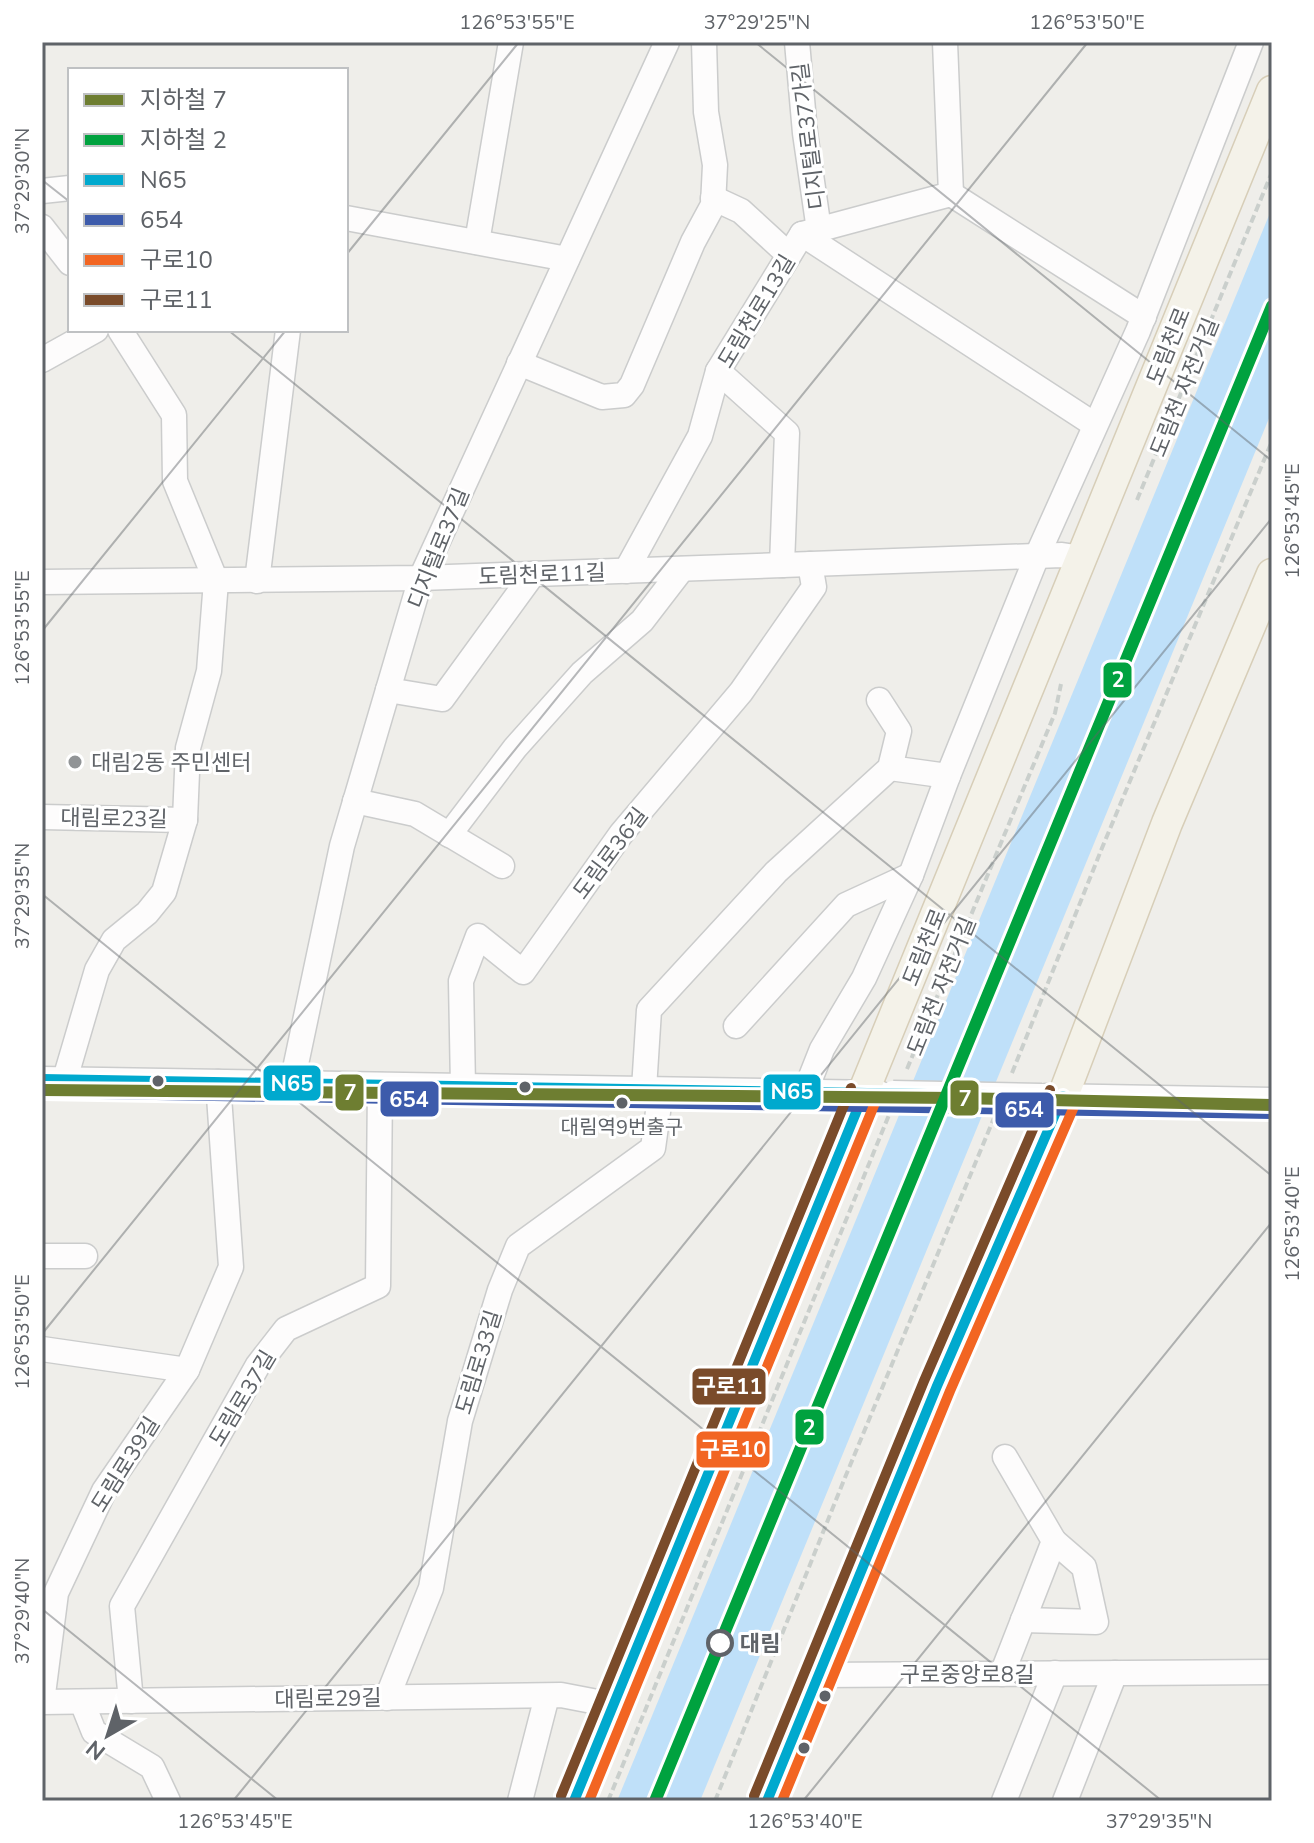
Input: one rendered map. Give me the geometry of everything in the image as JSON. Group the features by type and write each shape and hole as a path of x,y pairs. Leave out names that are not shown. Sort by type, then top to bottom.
{"main road":[{"name":"도림천로","path":"574,1801 613,1705 888,1093 1082,558 1272,91"},
{"path":"767,1801 1052,1096 1272,574"}],"street":[{"path":"477,242 511,42"},
{"name":"디지털로37길","path":"292,1083 342,846 421,578 667,42"},
{"path":"519,363 602,397 624,395 632,385 693,242 713,205 715,165 706,112 704,42"},
{"name":"디지털로37가길","path":"797,42 811,232"},
{"path":"945,42 951,194"},
{"path":"805,1092 822,1049 864,978 911,875 1037,556 1144,317 1251,42"},
{"path":"42,191 68,188"},
{"path":"811,232 951,194 1144,317"},
{"path":"713,198 741,211 789,255"},
{"path":"348,218 567,259"},
{"path":"42,227 68,260"},
{"path":"811,232 1095,425"},
{"name":"도림천로13길","path":"626,571 700,436 718,371 789,255 811,232"},
{"path":"42,360 92,332"},
{"path":"121,332 174,415 175,481 216,581 209,671 188,748 185,820 164,892 147,913 114,940 97,970 54,1079 1272,1100"},
{"path":"257,581 288,332"},
{"path":"718,371 787,433 782,565"},
{"name":"도림천로11길","path":"42,582 421,578 1062,555 1082,558"},
{"name":"도림로36길","path":"463,1087 461,981 478,936 523,972 621,834 741,692 814,587 810,564"},
{"path":"449,835 515,748 582,673 642,621 682,569"},
{"path":"388,690 442,699 533,574"},
{"path":"652,1089 649,1010 776,872 890,768 899,731 879,700"},
{"path":"890,768 948,776"},
{"path":"355,801 415,814 502,866"},
{"name":"대림로23길","path":"42,817 185,820"},
{"path":"736,1026 846,905 911,875"},
{"name":"도림로39길","path":"42,1702 56,1593 104,1491 187,1370 231,1267 218,1082"},
{"name":"도림로37길","path":"131,1701 122,1606 258,1365 286,1329 378,1286 380,1085"},
{"name":"도림로33길","path":"387,1698 431,1588 460,1421 500,1290 518,1246 653,1148 652,1089"},
{"path":"42,1256 85,1256"},
{"path":"42,1349 187,1370"},
{"path":"1005,1457 1054,1541 1084,1567 1096,1622 1023,1620"},
{"path":"1002,1674 1054,1541"},
{"name":"구로중앙로8길","path":"818,1675 1272,1672"},
{"path":"1004,1801 1055,1673"},
{"path":"1065,1801 1115,1673"},
{"name":"대림로29길","path":"42,1702 561,1695 613,1705"},
{"path":"520,1801 547,1696"},
{"path":"82,1702 94,1732 152,1767 168,1801"}],"path":[{"name":"도림천 자전거길","path":"1131,511 1272,172"},
{"name":"도림천 자전거길","path":"608,1801 888,1093 1055,713 1063,672"}],"water":[{"path":"1272,208 1272,411 700,1801 617,1801"}],"metro line":[{"name":"2","path":"655,1801 1272,306"},
{"name":"7","path":"42,1090 956,1098 1272,1105"}],"transit line":[{"name":"N65","path":"42,1079 1042,1096"},
{"name":"구로11","path":"561,1796 851,1088"},
{"name":"구로11","path":"754,1796 924,1381 1050,1090"},
{"name":"654","path":"42,1093 1272,1114"},
{"name":"N65","path":"574,1801 864,1093"},
{"name":"N65","path":"767,1801 937,1386 1063,1096"},
{"name":"구로10","path":"589,1801 877,1098"},
{"name":"구로10","path":"782,1801 950,1391 1076,1102"}],"place":[{"name":"대림2동 주민센터","path":"75,762"},
{"name":"대림역9번출구","path":"622,1103"},
{"name":"대림","path":"720,1643"}]}
